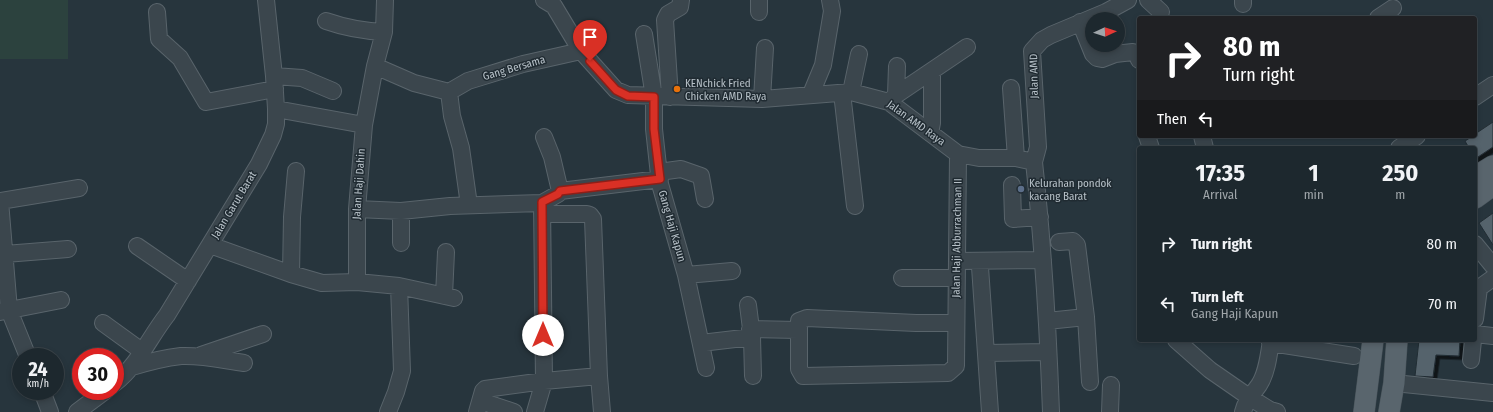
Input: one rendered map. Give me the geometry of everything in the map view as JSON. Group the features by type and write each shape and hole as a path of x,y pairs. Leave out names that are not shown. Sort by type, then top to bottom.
{"main road":[{"path":"1477,176 1493,166"},
{"path":"1477,197 1493,185"},
{"path":"1364,412 1373,342"},
{"path":"1389,412 1394,383 1397,342"}],"street":[{"name":"Jalan Garut Barat","path":"124,375 132,367 143,352 188,281 259,164 273,135 276,124 275,82 266,0"},
{"name":"Jalan Haji Dahin","path":"357,282 356,209 364,125 375,66 384,32 385,0"},
{"path":"670,97 665,20 668,14 680,7 681,0"},
{"path":"811,94 823,65 832,11 830,0"},
{"name":"Jalan AMD","path":"1034,162 1038,147 1032,51 1042,40 1080,22 1106,12 1128,0"},
{"path":"1148,0 1161,12"},
{"name":"Jalan AMD Raya","path":"553,2 581,51 616,90 628,96 762,99 847,92 892,98 930,133 958,154 979,158 1016,158 1034,162"},
{"path":"1381,16 1393,8"},
{"path":"156,12 159,39 180,58 206,102 275,82 302,78 333,91"},
{"path":"326,21 345,28 367,32 384,32"},
{"path":"1080,22 1093,54 1097,58 1102,59 1120,53 1133,52 1137,55"},
{"name":"Gang Haji Kapun","path":"644,34 654,97 654,129 659,176 686,275 706,368"},
{"path":"892,98 967,47"},
{"path":"762,99 766,48"},
{"name":"Gang Bersama","path":"449,92 468,81 523,64 581,51"},
{"path":"855,206 847,92 860,54"},
{"path":"375,66 414,83 449,92 452,116 461,148 469,205"},
{"path":"892,98 897,66"},
{"path":"930,133 932,123 932,71"},
{"path":"1477,96 1493,85"},
{"path":"1011,88 1016,158"},
{"path":"276,109 364,125"},
{"path":"544,137 552,158 560,191"},
{"name":"Jalan Haji Abburrachman II","path":"798,330 799,369 803,376 948,373 956,366 955,323 958,154"},
{"path":"1034,162 1043,260 1051,412"},
{"path":"535,412 544,380 542,208 560,191 659,176 682,169 701,176 705,199"},
{"path":"291,274 292,217 296,171"},
{"path":"1012,185 1013,219 1040,217"},
{"path":"23,348 4,311 5,254 0,201 79,188"},
{"path":"356,209 401,211 469,205 542,208 590,215 593,219 599,376 602,412"},
{"path":"401,211 401,242"},
{"path":"1059,242 1073,241 1077,245 1086,317 1090,382"},
{"path":"210,245 291,274 322,283 357,282 399,286 449,297 446,252"},
{"path":"138,246 188,281"},
{"path":"1477,246 1493,266"},
{"path":"5,254 68,250"},
{"path":"957,261 1043,260"},
{"path":"980,266 990,412"},
{"path":"686,275 732,271"},
{"path":"902,278 956,278"},
{"path":"1477,304 1479,288 1493,278"},
{"path":"388,412 402,371 399,286"},
{"path":"4,311 61,300"},
{"path":"748,305 753,376"},
{"path":"1047,321 1086,317"},
{"path":"701,343 751,333 798,330 799,321 807,318 916,323 955,323"},
{"path":"103,323 143,352"},
{"path":"198,356 263,334"},
{"path":"1477,334 1493,336"},
{"path":"1178,342 1210,370 1249,397 1270,410 1277,412"},
{"path":"1243,412 1249,397 1259,385 1264,373 1270,342 1354,356"},
{"path":"1471,360 1473,342"},
{"path":"986,353 1048,352"},
{"path":"132,367 156,360 182,356 198,356 244,364"},
{"path":"514,412 479,406 485,389 544,380 599,376"},
{"path":"1394,383 1493,393"},
{"path":"1110,412 1111,384"},
{"path":"45,400 50,412"},
{"path":"77,412 93,400"}],"green space":[{"path":"0,0 68,0 68,59 0,59"}],"building":[{"path":"1493,122 1493,147 1477,158 1477,146 1468,146 1465,141 1470,138 1477,138 1477,133"},
{"path":"1493,213 1493,245 1479,223"},
{"path":"1419,342 1460,342 1459,356 1436,355 1433,377 1415,376"}],"place":[{"name":"KENchick Fried Chicken AMD Raya","path":"677,89"},
{"name":"Kelurahan pondok kacang Barat","path":"1021,189"}],"route":[{"path":"543,335 542,202 558,194 560,191 660,179 654,129 654,97 628,96 616,90 590,61"}]}
